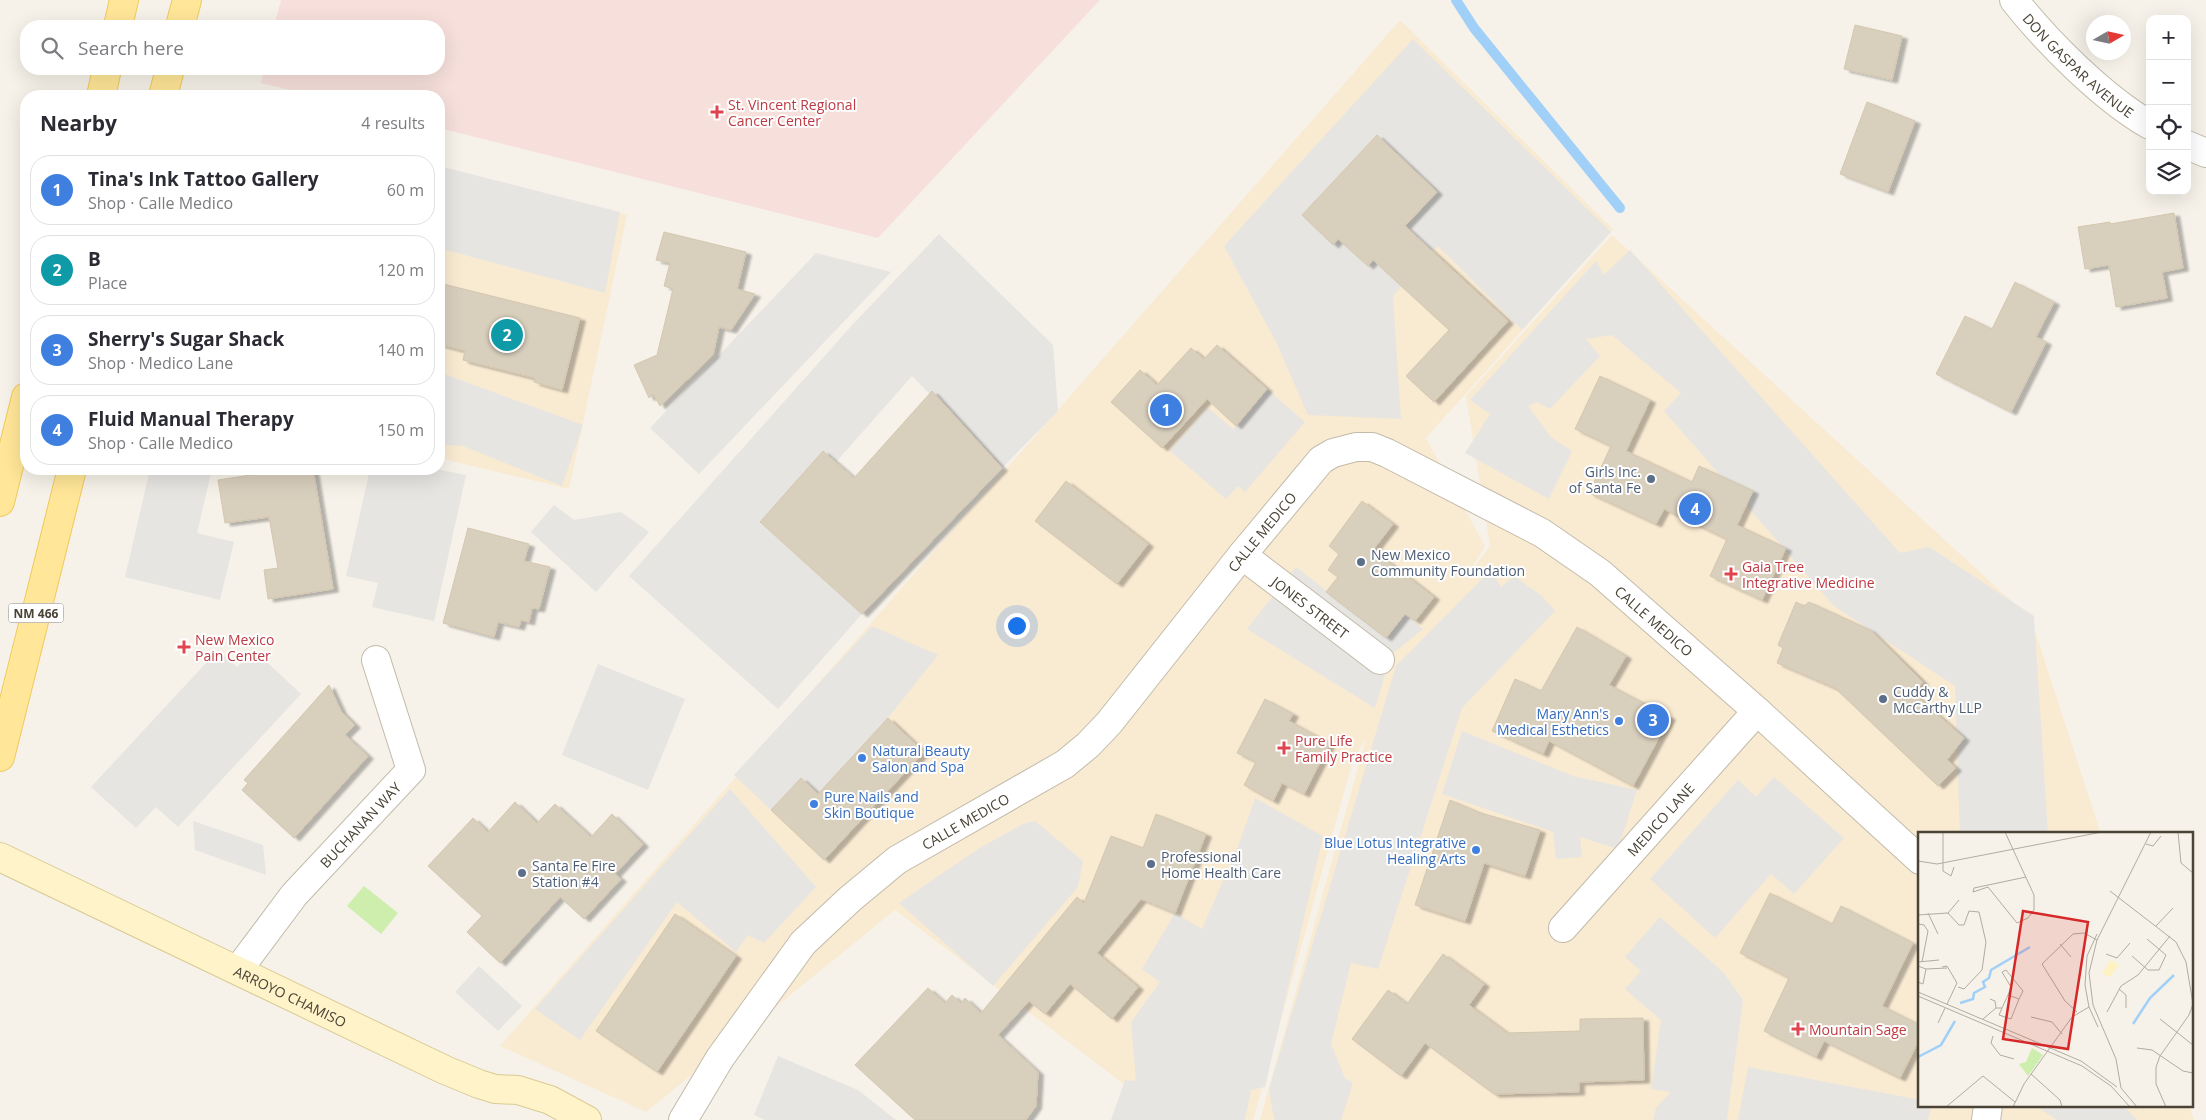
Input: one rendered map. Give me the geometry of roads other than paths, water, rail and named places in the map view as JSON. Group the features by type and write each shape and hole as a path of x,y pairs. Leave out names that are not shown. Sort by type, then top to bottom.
{"main road":[{"path":"119,20 124,0"},
{"path":"182,20 187,0"},
{"path":"102,90 106,75"},
{"path":"165,90 168,75"},
{"path":"0,502 20,421"},
{"name":"NM 466","path":"0,758 71,475"}],"street":[{"name":"DON GASPAR AVENUE","path":"2014,0 2034,26 2104,92 2146,122"},
{"path":"2191,147 2206,153"},
{"name":"CALLE MEDICO","path":"683,1120 720,1058 803,943 850,898 897,860 1064,764 1088,745 1109,723 1242,555 1321,460 1343,449 1372,447 1542,533 1571,552 1600,573 1757,711 1918,858"},
{"name":"JONES STREET","path":"1242,555 1380,660"},
{"name":"BUCHANAN WAY","path":"238,970 294,895 411,770 376,660"},
{"name":"MEDICO LANE","path":"1563,928 1757,711"},
{"name":"ARROYO CHAMISO","path":"0,857 480,1084 495,1089 518,1090 534,1094 550,1100 588,1120"}],"waterway":[{"path":"1456,0 1474,28 1620,208"}],"place":[{"name":"St. Vincent Regional Cancer Center","path":"717,112"},
{"name":"B","path":"507,335"},
{"name":"Tina's Ink Tattoo Gallery","path":"1166,410"},
{"name":"Girls Inc. of Santa Fe","path":"1651,479"},
{"name":"Fluid Manual Therapy","path":"1695,509"},
{"name":"New Mexico Community Foundation","path":"1361,562"},
{"name":"Gaia Tree Integrative Medicine","path":"1731,574"},
{"name":"New Mexico Pain Center","path":"184,647"},
{"name":"Cuddy & McCarthy LLP","path":"1883,699"},
{"name":"Sherry's Sugar Shack","path":"1653,720"},
{"name":"Mary Ann's Medical Esthetics","path":"1619,721"},
{"name":"Pure Life Family Practice","path":"1284,748"},
{"name":"Natural Beauty Salon and Spa","path":"862,758"},
{"name":"Pure Nails and Skin Boutique","path":"814,804"},
{"name":"Blue Lotus Integrative Healing Arts","path":"1476,850"},
{"name":"Professional Home Health Care","path":"1151,864"},
{"name":"Santa Fe Fire Station #4","path":"522,873"},
{"name":"Mountain Sage","path":"1798,1029"}]}
